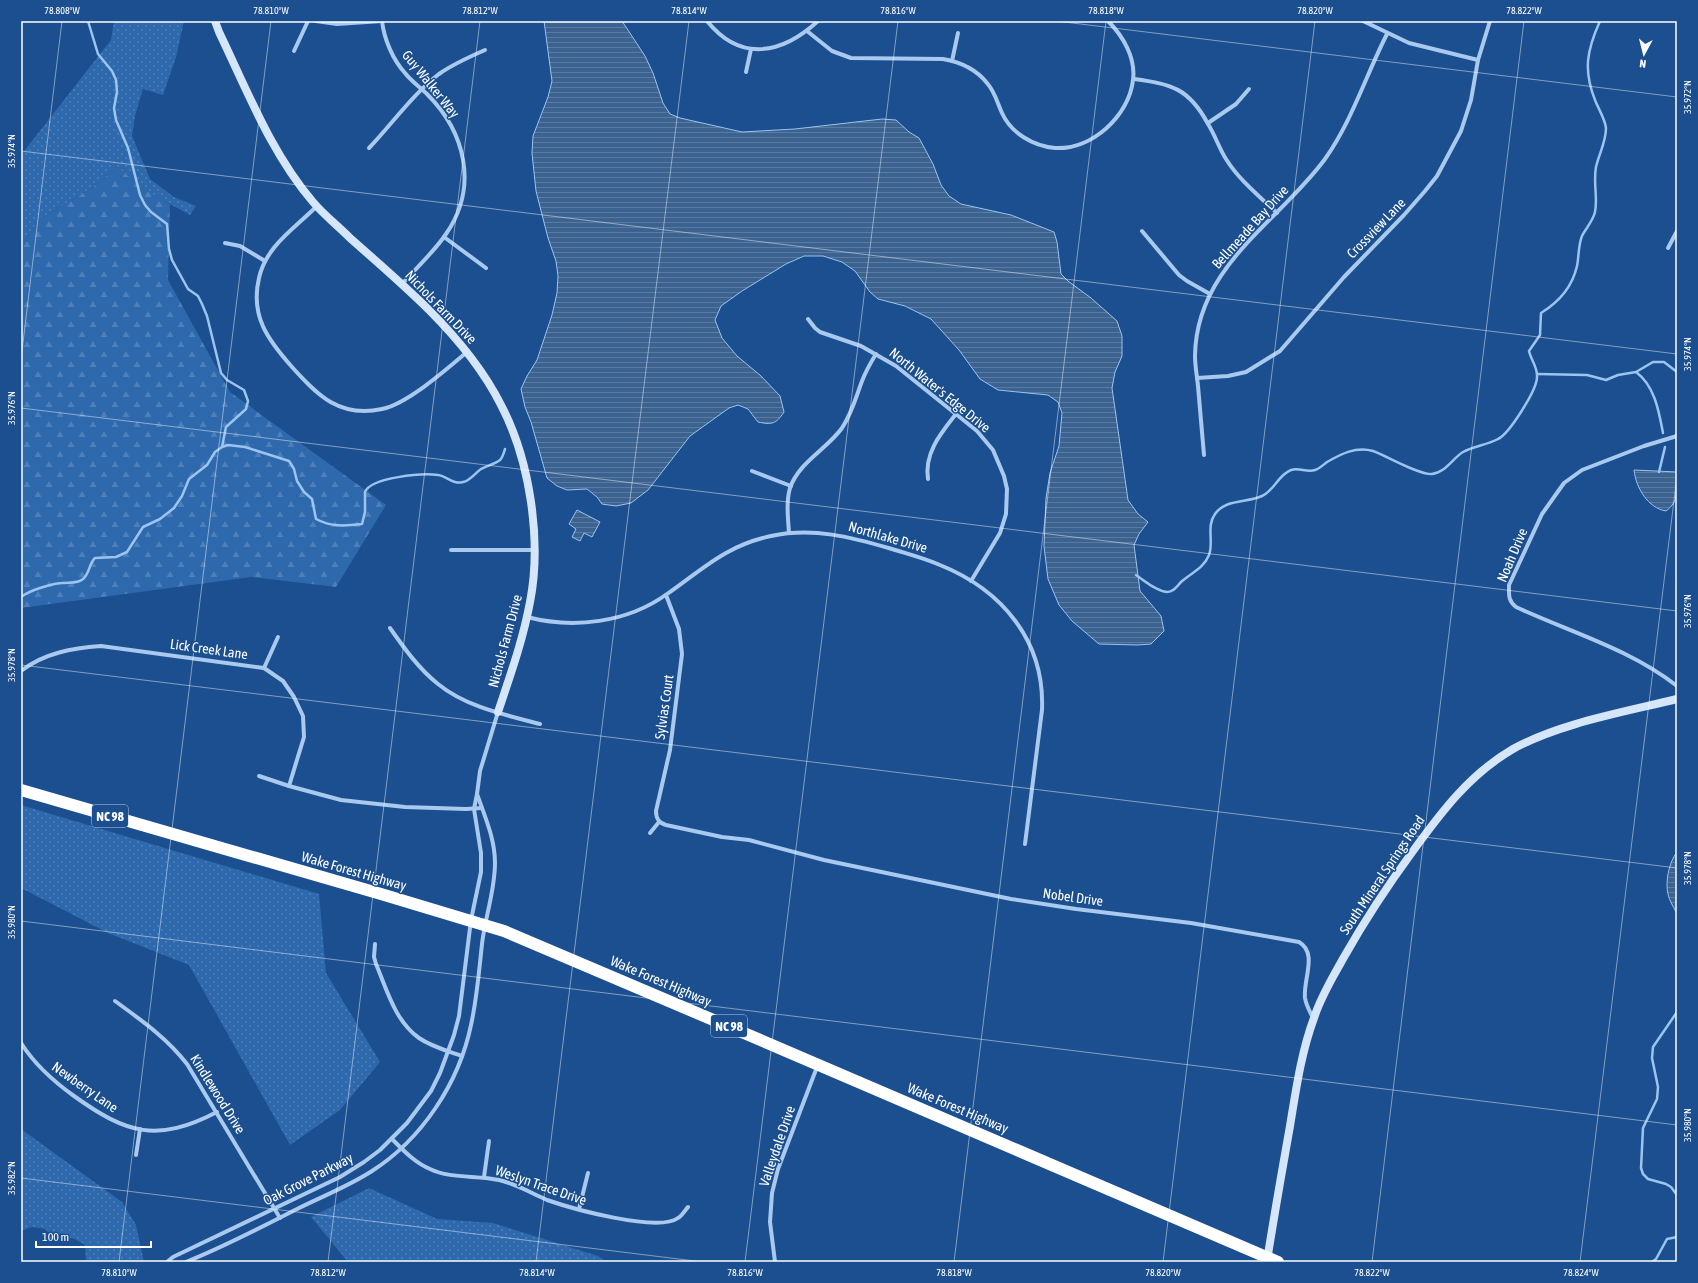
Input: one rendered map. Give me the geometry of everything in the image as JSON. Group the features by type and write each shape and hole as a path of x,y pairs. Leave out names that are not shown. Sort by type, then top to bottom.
{"highway":[{"name":"Wake Forest Highway","path":"21,790 484,924 542,946 1271,1260"}],"street":[{"name":"Nichols Farm Drive","path":"215,21 273,143 286,166 317,206 445,326 467,352 502,406 525,471 530,496 534,550 533,581 527,617 480,770 474,809 480,839 482,863 479,888 470,920"},
{"path":"294,51 308,21"},
{"path":"316,21 336,24 382,21"},
{"name":"Guy Walker Way","path":"382,21 389,47 398,64 410,79 441,109 451,124 461,147 464,163 461,201 452,222 444,236 402,285"},
{"path":"707,21 730,41 751,49 776,47 786,44 807,31 818,21"},
{"path":"807,31 832,51 851,58 952,61 970,68 987,82 994,92 1004,117 1017,132 1030,141 1043,146 1057,148 1087,142 1099,134 1112,123 1122,110 1129,97 1134,79 1128,48 1121,36 1108,21"},
{"path":"1363,21 1409,44 1478,60"},
{"name":"Crossview Lane","path":"1197,378 1228,376 1246,372 1280,351 1344,277 1404,215 1437,176 1452,150 1471,100 1478,60 1490,21"},
{"path":"952,61 958,33"},
{"name":"Bellmeade Bay Drive","path":"1204,456 1195,356 1197,332 1210,294 1227,266 1312,176 1337,141 1387,34"},
{"path":"746,72 751,49"},
{"path":"369,148 422,89 439,74 455,64 485,50"},
{"path":"1134,79 1162,84 1178,90 1195,103 1208,123 1225,158 1234,170 1277,213"},
{"path":"1208,123 1236,104 1249,89"},
{"path":"317,206 275,246 265,261 259,278 257,302 259,316 266,333 278,352 309,386 333,404 345,408 372,411 391,407 404,400 467,352"},
{"path":"1142,231 1179,275 1187,282 1210,294"},
{"path":"1668,248 1677,231"},
{"path":"444,236 486,268"},
{"path":"225,243 240,246 265,261"},
{"name":"North Water's Edge Drive","path":"808,319 820,332 861,346 896,366 956,414 989,444 1001,465 1007,489 1006,514 1000,532 971,581"},
{"path":"790,533 788,507 791,486 803,467 832,440 842,428 850,415 862,380 876,354"},
{"path":"928,479 927,462 941,432 956,414"},
{"name":"Noah Drive","path":"1677,436 1644,446 1582,470 1564,484 1542,514 1509,586 1508,596 1510,603 1516,607 1606,646 1660,673 1677,686"},
{"path":"752,471 791,486"},
{"name":"Northlake Drive","path":"527,617 559,623 575,623 606,620 633,612 666,595 702,567 730,550 752,541 790,533 818,532 854,538 940,565 971,581 993,596 1013,616 1031,648 1040,671 1042,710 1025,844"},
{"path":"452,550 534,550"},
{"name":"Sylvias Court","path":"659,822 656,811 670,750 682,654 679,629 666,595"},
{"path":"390,628 415,661 438,684 458,697 498,712 540,724"},
{"path":"264,668 278,637"},
{"name":"Lick Creek Lane","path":"21,671 50,654 83,647 101,646 224,661 264,668 283,681 294,697 303,716 304,737 298,762 289,786"},
{"name":"South Mineral Springs Road","path":"1271,1260 1294,1104 1305,1047 1314,1019 1334,974 1364,920 1388,885 1449,803 1465,785 1482,770 1515,748 1543,735 1588,721 1677,699"},
{"path":"259,776 341,800 405,807 482,808"},
{"name":"Nichols Farm Drive","path":"477,794 492,839 495,863 493,883 484,924"},
{"path":"650,833 659,822"},
{"name":"Nobel Drive","path":"659,822 674,827 722,837 749,840 824,860 1011,899 1076,909 1191,923 1298,942 1303,944 1308,952 1309,961 1305,997 1307,1007 1314,1019"},
{"name":"Oak Grove Parkway","path":"166,1262 173,1257 340,1177 364,1162 392,1139 407,1123 431,1091 440,1073 459,1016 470,920"},
{"name":"Oak Grove Parkway","path":"186,1262 356,1181 378,1167 401,1148 429,1118 443,1096 462,1056 473,1013 484,924"},
{"path":"375,944 374,957 376,964 397,1013 403,1023 420,1038 462,1056"},
{"name":"Kindlewood Drive","path":"115,1001 154,1029 180,1055 194,1073 280,1218"},
{"name":"Newberry Lane","path":"21,1043 36,1064 62,1087 110,1120 140,1129 164,1130 189,1126 217,1112"},
{"name":"Valleydale Drive","path":"775,1262 770,1222 770,1207 773,1187 783,1156 818,1064"},
{"path":"136,1155 140,1129"},
{"name":"Weslyn Trace Drive","path":"392,1139 422,1165 430,1169 445,1174 484,1177 509,1183 548,1200 610,1217 662,1222 671,1221 679,1218 688,1207"},
{"path":"484,1177 489,1142"},
{"path":"579,1209 588,1173"}],"green space":[{"path":"114,21 184,21 176,57 163,95 143,89 135,116 132,136 150,179 174,197 196,206 190,215 150,193 117,167 91,189 40,219 21,246 21,155 111,40"},
{"path":"117,167 150,193 170,204 168,280 230,392 386,505 336,587 251,577 21,608 21,246 40,219 91,189"},
{"path":"21,805 319,894 326,973 380,1062 340,1110 290,1145 189,965 108,933 23,889 21,891"},
{"path":"21,1129 122,1202 136,1225 144,1262 86,1262 85,1245 75,1239 49,1233 45,1229 32,1227 21,1231"},
{"path":"369,1188 437,1219 493,1223 598,1256 607,1262 348,1262 311,1217"}],"shaded area":[{"path":"544,21 622,21 645,56 653,73 663,103 670,114 680,118 742,132 795,129 882,119 896,120 909,132 919,138 933,164 941,185 949,196 961,204 1011,215 1054,232 1057,242 1061,274 1117,321 1122,336 1122,356 1115,372 1112,388 1128,500 1138,514 1148,522 1139,534 1134,545 1140,591 1161,616 1164,631 1151,644 1099,644 1072,621 1059,605 1048,579 1044,546 1046,498 1050,473 1059,446 1062,413 1058,402 1048,395 998,390 980,379 959,350 931,319 905,306 878,299 870,292 855,271 842,262 823,256 804,256 786,264 742,291 721,306 715,320 722,338 737,356 761,376 780,396 784,412 779,419 773,423 758,422 748,409 738,405 729,408 690,436 648,490 631,503 616,506 602,504 597,497 587,489 567,490 557,486 547,478 531,422 525,407 521,389 537,360 552,315 557,293 558,276 556,261 548,238 536,191 532,153 533,136 548,97 552,81"},
{"path":"1634,470 1677,472 1676,498 1674,503 1666,511 1654,506 1644,496 1637,484"},
{"path":"577,510 600,522 592,537 584,533 580,541 572,537 576,529 569,524"},
{"path":"1677,852 1676,912 1670,901 1667,889 1667,878 1672,861"}],"waterway":[{"path":"88,21 98,54 112,71 116,80 117,92 114,108 116,120 128,148 140,195 145,205 151,212 167,224 169,249 172,260 188,289 198,296 202,304 207,316 221,373 227,380 244,390 248,401 246,409 226,427 222,447"},
{"path":"1136,575 1159,590 1167,592 1173,590 1201,567 1207,560 1211,545 1210,529 1212,519 1219,509 1230,504 1266,494 1283,475 1291,470 1297,469 1312,471 1320,468 1327,462 1343,454 1361,449 1373,451 1419,472 1432,474 1441,471 1463,452 1498,439 1509,429 1528,401 1536,383 1537,374 1529,351 1540,335 1541,313 1554,304 1564,294 1572,281 1577,266 1582,236 1595,212 1595,173 1605,138 1606,128 1591,89 1588,60 1592,41 1600,21"},
{"path":"1537,374 1587,375 1606,380 1618,375 1636,372 1653,362 1664,362 1677,372"},
{"path":"1636,372 1648,384 1652,392 1658,408 1663,433"},
{"path":"21,597 47,586 78,582 85,577 95,558 116,557 127,552 143,527 160,519 174,508 182,496 189,479 207,465 215,452 228,445 245,447 289,461 294,469 297,481 304,492 312,499 316,519 333,525 362,524 365,512 365,492 369,487 377,483 398,477 421,475 438,475 459,483 463,482 470,479 481,469 500,460 505,449"},
{"path":"1659,472 1665,447"},
{"path":"1677,1012 1653,1047 1652,1058 1658,1087 1657,1099 1643,1128 1641,1168 1643,1174 1648,1179 1666,1184 1671,1187 1677,1195"},
{"path":"1652,1262 1656,1259 1667,1239 1677,1237"}]}
